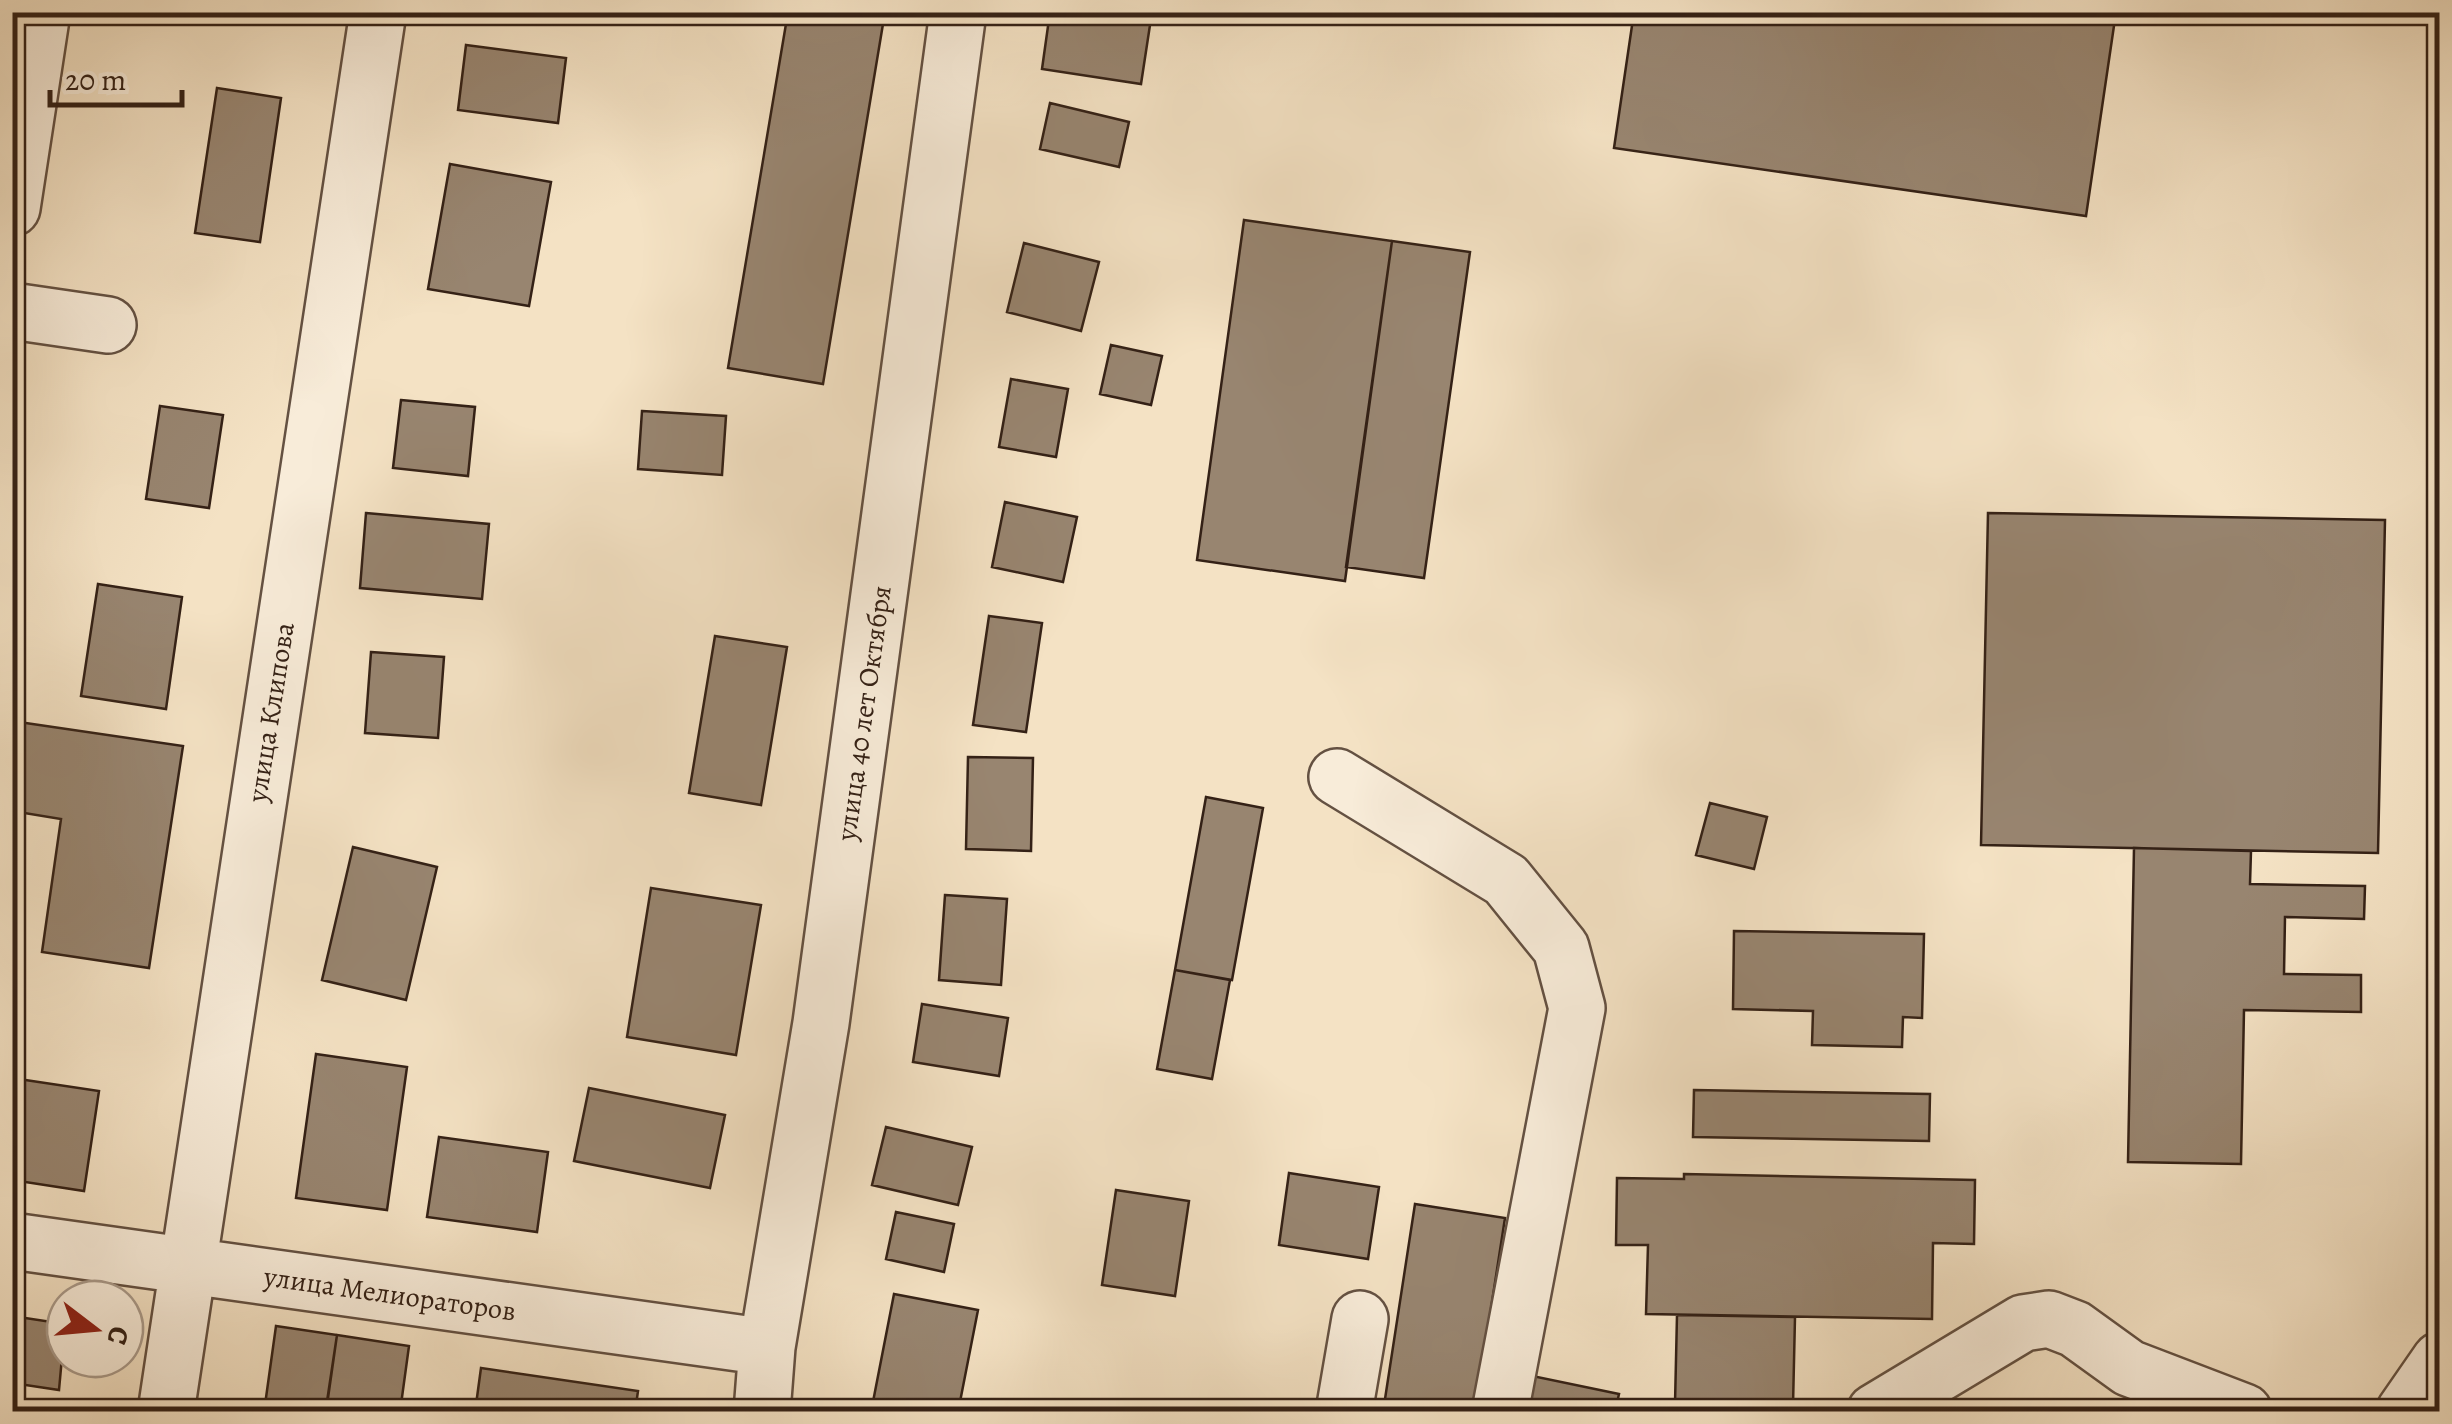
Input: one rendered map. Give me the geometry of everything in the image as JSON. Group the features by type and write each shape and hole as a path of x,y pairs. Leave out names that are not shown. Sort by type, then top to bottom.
{"street":[{"path":"12,208 42,12"},
{"name":"улица Клипова","path":"166,1412 378,12"},
{"name":"улица 40 лет Октября","path":"762,1412 767,1347 821,1023 958,12"},
{"path":"12,310 108,325"},
{"path":"1337,777 1506,880 1561,948 1577,1008 1500,1412"},
{"name":"улица Мелиораторов","path":"12,1241 767,1347"},
{"path":"1344,1412 1360,1318"},
{"path":"1875,1412 2023,1323 2049,1319 2076,1329 2129,1368 2244,1412"},
{"path":"2404,1412 2440,1360"}],"building":[{"path":"220,12 286,12 284,24"},
{"path":"788,12 885,12 823,384 728,368"},
{"path":"1050,12 1152,12 1141,84 1042,69"},
{"path":"1634,12 2073,12 2115,19 2086,216 1614,148"},
{"path":"466,45 566,58 558,123 458,110"},
{"path":"217,88 281,98 260,242 195,233"},
{"path":"1050,103 1129,122 1119,167 1040,149"},
{"path":"450,164 551,182 529,306 428,289"},
{"path":"1244,220 1392,241 1345,581 1197,560"},
{"path":"1392,241 1470,252 1424,578 1346,567"},
{"path":"1024,243 1099,262 1081,331 1007,312"},
{"path":"1111,345 1162,356 1151,405 1100,394"},
{"path":"1011,379 1068,389 1056,457 999,447"},
{"path":"401,400 475,407 468,476 393,468"},
{"path":"160,406 223,415 209,508 146,499"},
{"path":"642,411 726,416 722,475 638,469"},
{"path":"1005,502 1077,517 1063,582 992,567"},
{"path":"366,513 489,524 482,599 360,588"},
{"path":"1988,513 2385,520 2378,853 1981,845"},
{"path":"98,584 182,597 166,709 81,696"},
{"path":"989,616 1042,623 1026,732 973,725"},
{"path":"715,636 787,647 761,805 689,793"},
{"path":"371,652 444,657 438,738 365,733"},
{"path":"12,721 183,746 149,968 42,952 61,819 12,811"},
{"path":"968,757 1033,758 1031,851 966,849"},
{"path":"1206,797 1263,808 1232,980 1175,970"},
{"path":"1710,803 1767,817 1754,869 1696,855"},
{"path":"353,847 437,867 406,1000 322,980"},
{"path":"2134,848 2251,851 2250,884 2365,886 2364,919 2285,917 2284,974 2361,975 2361,1012 2244,1010 2241,1164 2128,1162"},
{"path":"651,888 761,905 736,1055 627,1037"},
{"path":"945,895 1007,899 1001,985 939,980"},
{"path":"1734,931 1924,934 1922,1018 1903,1017 1902,1047 1812,1045 1813,1011 1733,1009"},
{"path":"1175,970 1230,980 1212,1079 1157,1069"},
{"path":"922,1004 1008,1018 999,1076 913,1062"},
{"path":"316,1054 407,1067 387,1210 296,1198"},
{"path":"12,1078 99,1091 84,1191 12,1180"},
{"path":"589,1088 725,1115 710,1188 574,1161"},
{"path":"1694,1090 1930,1094 1929,1141 1693,1137"},
{"path":"886,1127 972,1147 958,1205 872,1185"},
{"path":"439,1137 548,1152 537,1232 427,1217"},
{"path":"1289,1173 1379,1187 1368,1259 1279,1245"},
{"path":"1684,1174 1975,1180 1974,1244 1933,1243 1932,1319 1646,1314 1648,1245 1616,1245 1617,1178 1684,1179"},
{"path":"1116,1190 1189,1201 1175,1296 1102,1285"},
{"path":"1415,1204 1505,1218 1475,1412 1383,1412"},
{"path":"896,1212 954,1224 944,1272 886,1259"},
{"path":"894,1294 978,1310 958,1412 871,1412"},
{"path":"1677,1315 1795,1317 1793,1406 1675,1404"},
{"path":"12,1316 45,1321 45,1379 60,1379 59,1390 12,1383"},
{"path":"276,1326 337,1335 326,1412 264,1412"},
{"path":"337,1335 409,1346 400,1412 326,1408"},
{"path":"481,1368 638,1391 635,1412 475,1412"},
{"path":"1523,1374 1619,1394 1615,1412 1515,1412"}]}
